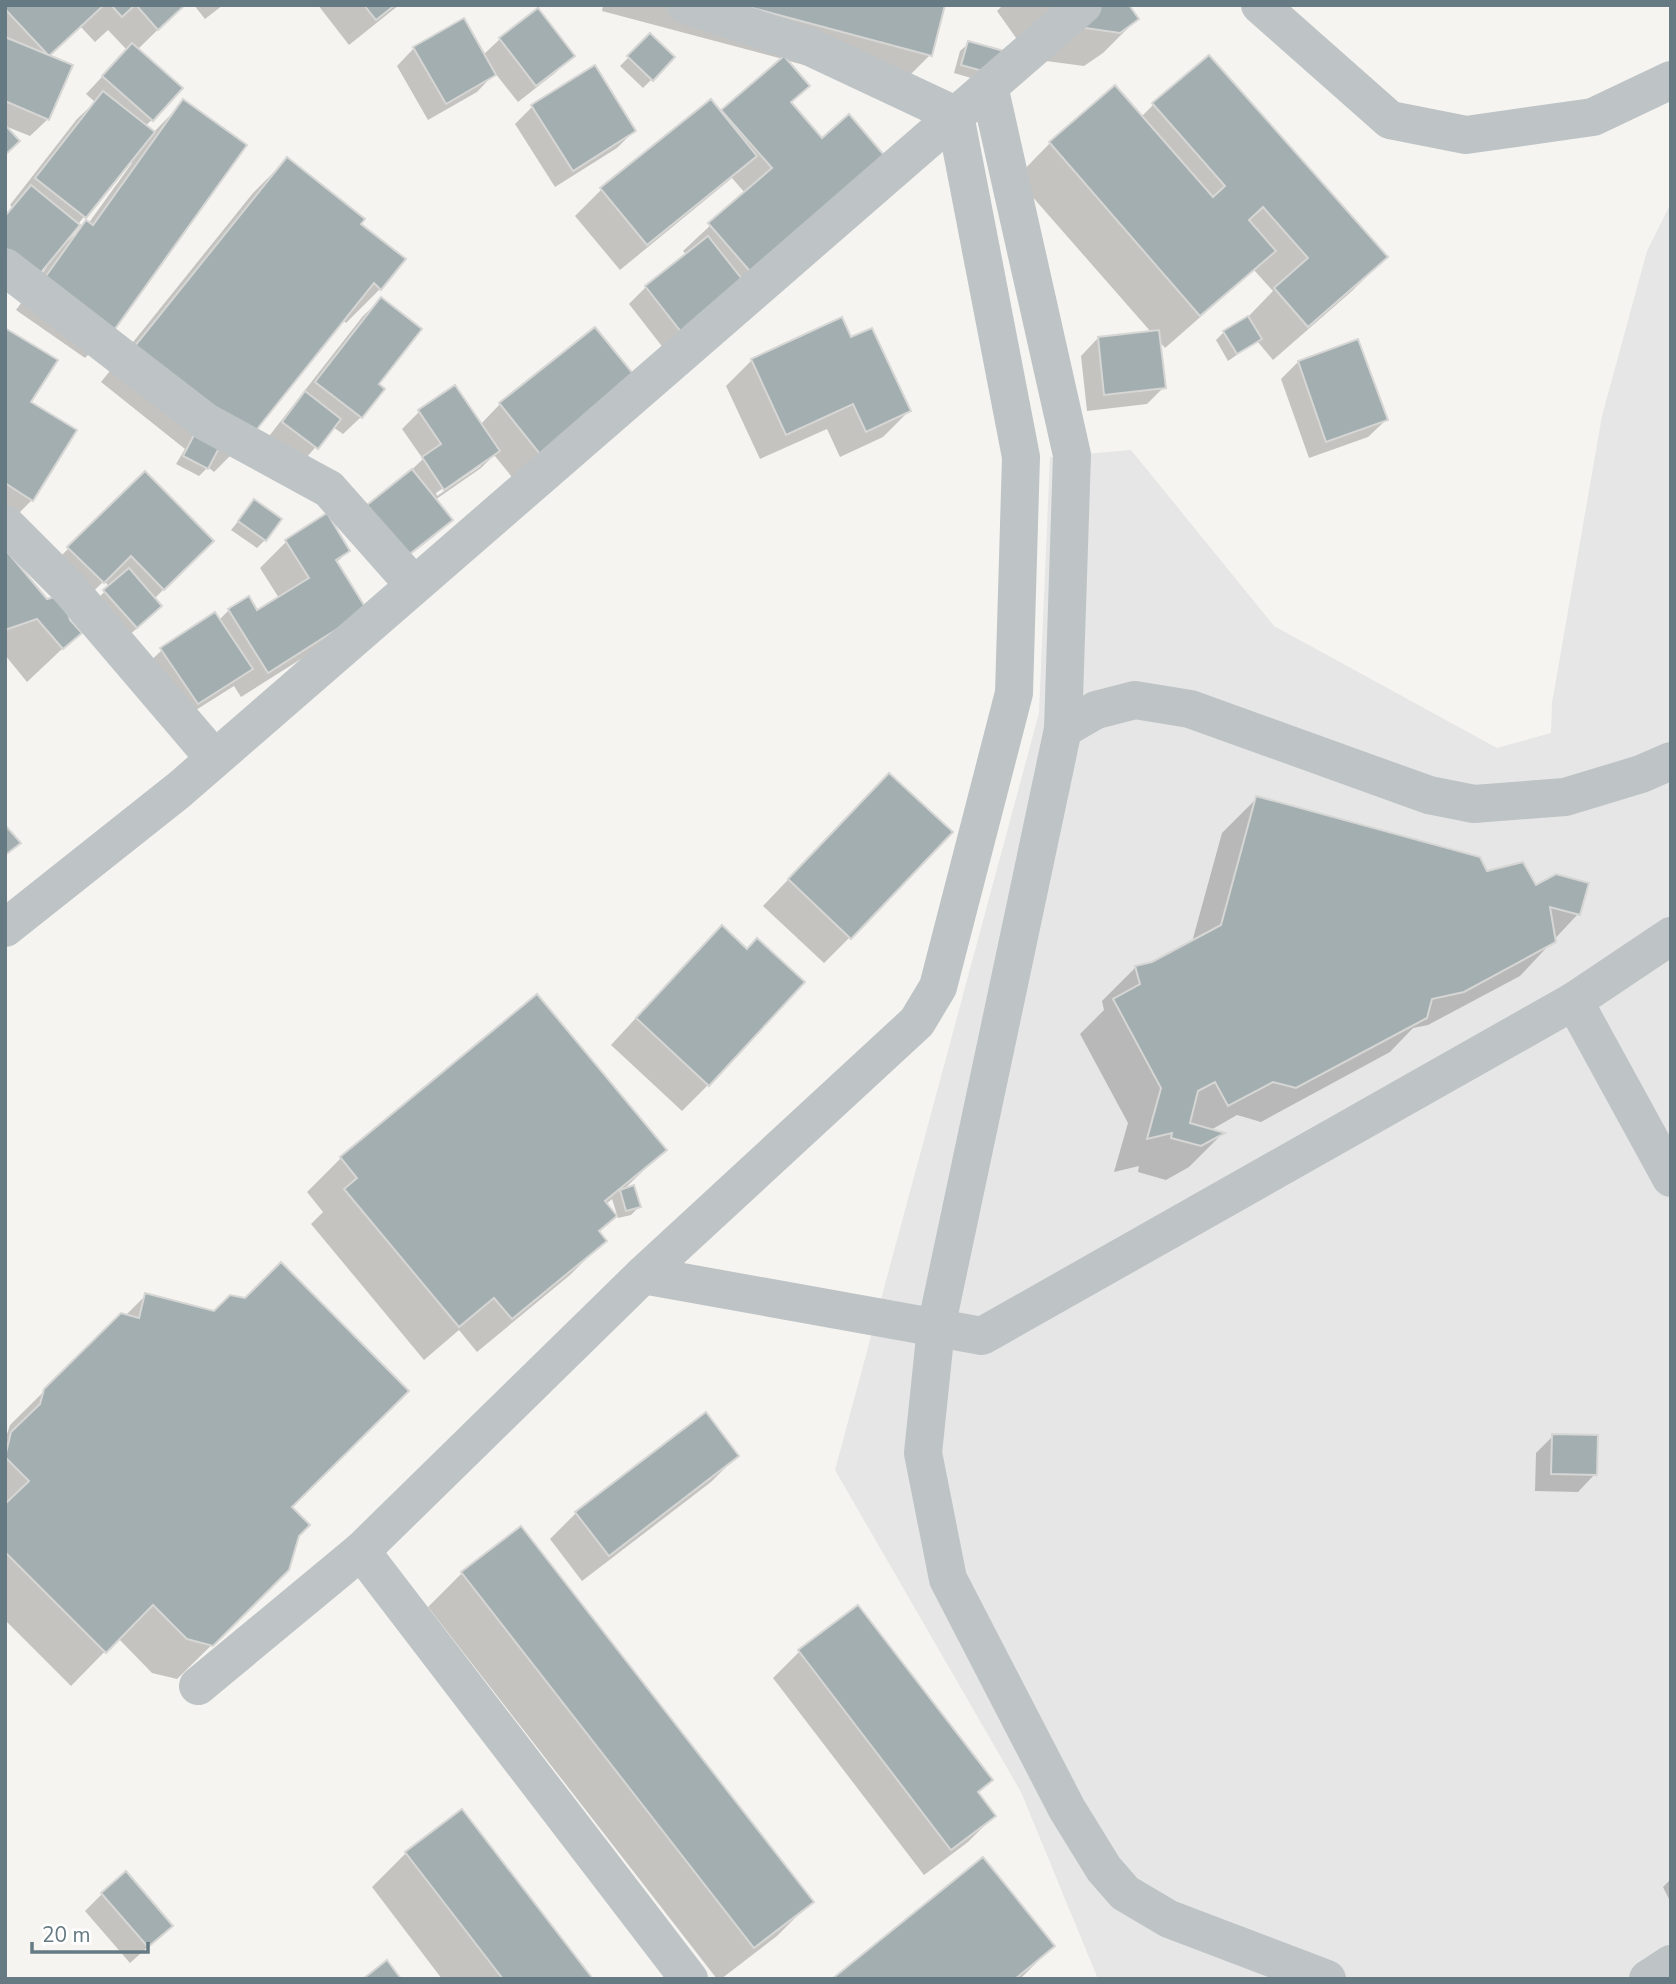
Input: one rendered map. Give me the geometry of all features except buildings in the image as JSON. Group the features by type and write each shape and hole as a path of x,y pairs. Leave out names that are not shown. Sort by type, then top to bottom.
{"street":[{"path":"685,5 808,46 955,115"},
{"path":"5,928 179,790 1083,5"},
{"path":"1260,5 1390,120 1466,135 1593,117 1671,80"},
{"path":"989,86 1072,455 1063,729 936,1328 923,1453 948,1579 1067,1809 1104,1869 1125,1893 1169,1919 1327,1979"},
{"path":"198,1686 361,1551 643,1275 917,1022 938,987 1014,693 1021,457 955,115"},
{"path":"5,267 206,422 329,489 414,584"},
{"path":"5,524 68,587 214,758"},
{"path":"1063,729 1096,710 1135,700 1190,709 1429,795 1474,804 1565,797 1641,774 1671,761"},
{"path":"643,1275 982,1336 1574,1001 1671,936"},
{"path":"1574,1001 1671,1178"},
{"path":"361,1551 689,1979"},
{"path":"1648,1979 1671,1964"}],"shaded area":[{"path":"1671,203 1671,1979 1098,1979 1021,1792 835,1470 1039,713 1050,457 1131,450 1274,626 1497,748 1551,733 1552,703 1602,416 1647,251"}]}
